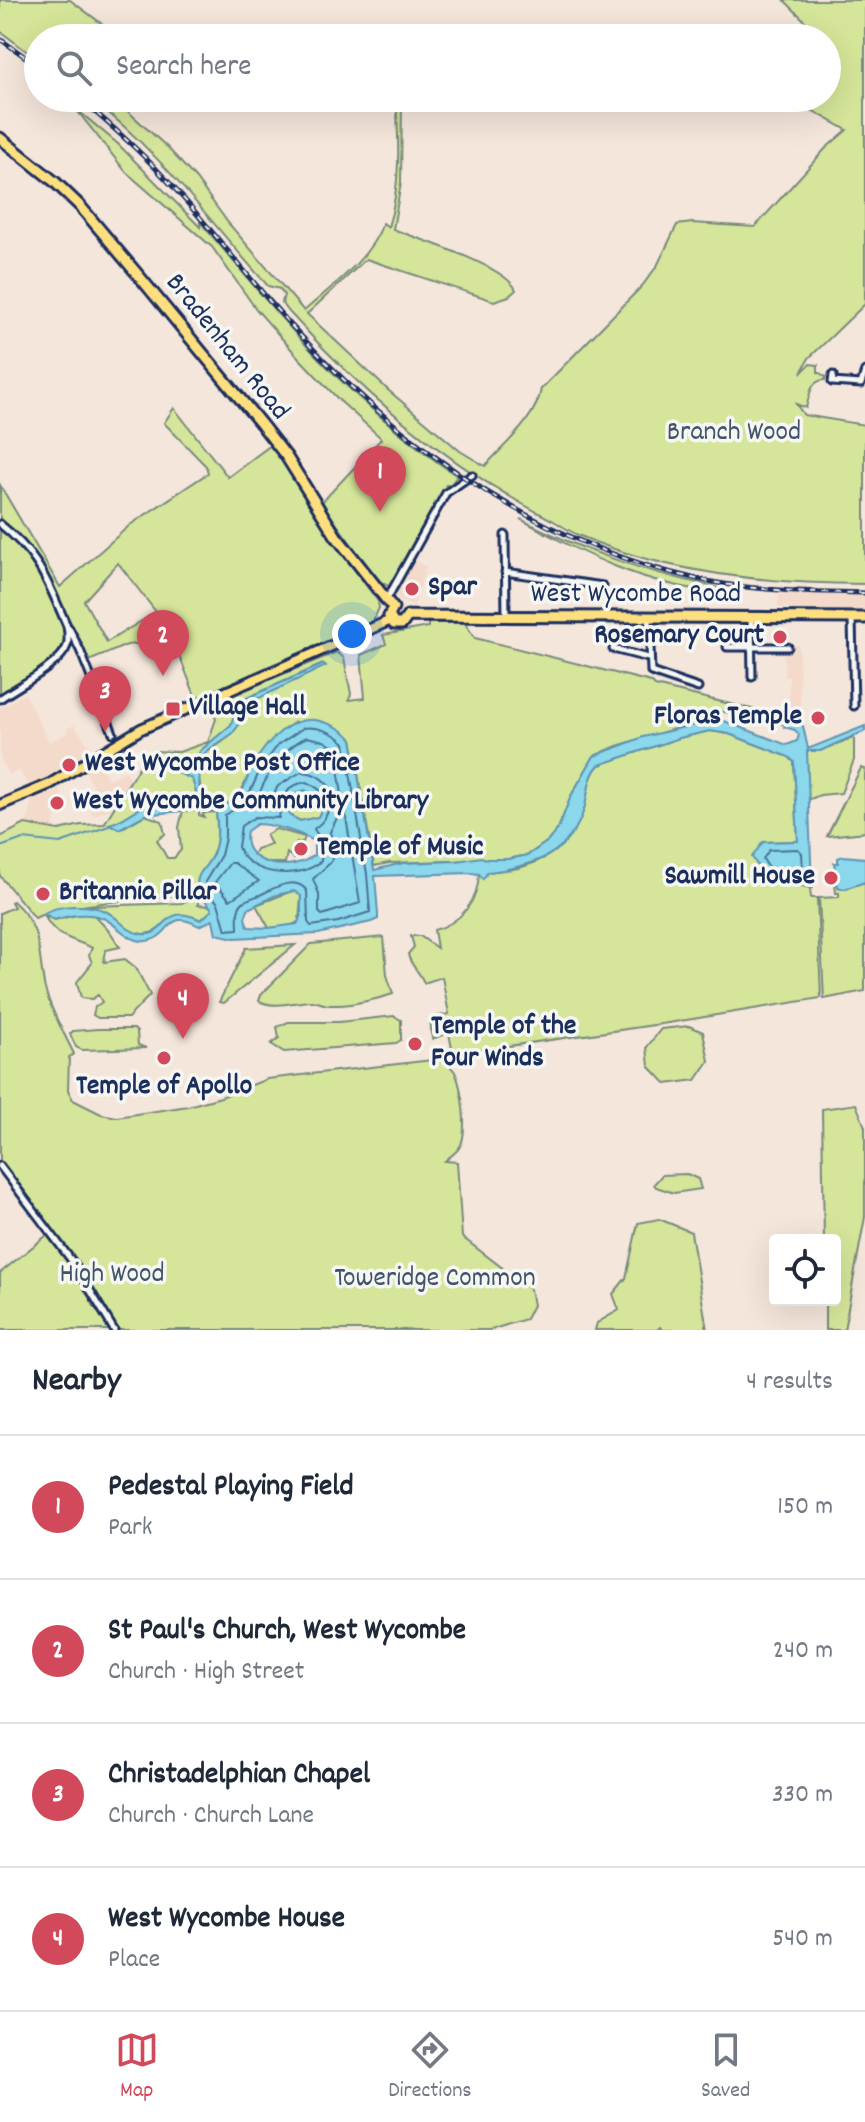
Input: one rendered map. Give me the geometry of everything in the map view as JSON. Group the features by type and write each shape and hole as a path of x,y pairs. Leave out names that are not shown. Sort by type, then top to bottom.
{"highway":[{"name":"Bradenham Road","path":"0,138 80,206 148,286 286,456 336,536 390,604"},
{"path":"390,604 402,606 407,611 408,616 402,624 394,624 391,620 390,604"},
{"name":"West Wycombe Road","path":"408,616 865,618"}],"main road":[{"path":"0,805 50,784 115,738 391,620"}],"street":[{"path":"833,375 832,382 863,385 865,371"},
{"path":"390,604 446,493 472,475"},
{"path":"0,524 42,567 115,738"},
{"path":"505,535 506,618"},
{"path":"505,572 603,586"},
{"path":"649,618 648,658 651,672 698,688"},
{"path":"751,618 752,677"},
{"path":"851,618 854,706"},
{"path":"0,699 58,658 67,648 67,626"},
{"path":"727,647 788,647"},
{"path":"613,649 648,658"},
{"path":"0,1166 75,1265 114,1330"}],"shaded area":[{"path":"411,559 426,567 414,607 394,594"},
{"path":"779,593 865,596 865,612 792,612 791,608 778,607"},
{"path":"794,645 799,645 800,707 789,707 789,677 785,677 784,654 789,653 786,650 794,649"},
{"path":"25,694 49,742 68,733 67,729 74,725 93,751 51,779 29,787 20,771 8,775 0,757 0,708"},
{"path":"97,759 108,779 126,771 130,779 113,808 93,816 84,798 95,792 84,768"},
{"path":"57,783 64,806 57,807 53,830 25,824 30,814 31,796"}],"green space":[{"path":"0,0 70,0 102,24 24,24 24,49 0,31"},
{"name":"Branch Wood","path":"784,0 865,0 865,304 809,358 801,373 810,364 818,365 818,372 826,377 813,385 806,408 796,404 804,415 865,425 865,584 756,579 646,559 575,533 515,500 445,454 348,373 290,313 282,303 284,295 280,289 268,286 161,163 108,112 129,112 167,147 304,311 360,260 383,223 388,227 397,179 397,112 402,112 401,183 393,229 480,263 509,281 516,290 494,301 366,259 307,314 388,390 460,451 485,466 527,421 541,389 642,286 657,266 677,225 755,227 826,148 847,130 815,112 841,112 841,24 807,23"},
{"path":"78,112 118,144 200,227 200,222 291,329 340,379 377,414 457,476 446,485 390,587 378,580 321,503 380,437 299,358 256,309 212,247 126,172"},
{"path":"174,408 228,477 271,445 378,601 379,608 373,621 196,698 170,632 156,642 127,645 89,661 42,563 0,522 0,485 60,587 130,525 208,473 206,466 164,423","holes":["118,563 156,612 107,642 84,601"]},
{"path":"520,519 590,550 637,567 717,588 716,592 664,583 614,566"},
{"path":"0,526 34,560 43,574 62,622 64,644 55,659 40,671 0,695"},
{"path":"464,622 475,638 785,717 783,724 720,711 696,725 617,746 594,756 571,796 558,829 548,841 528,855 508,859 374,866 352,739 295,722 277,735 263,751 232,803 209,802 201,789 201,761 204,755 234,731 242,706 323,664 238,702 231,725 200,751 192,773 157,758 154,761 192,779 196,792 192,800 175,799 143,807 116,823 124,827 145,815 162,821 165,834 157,840 167,858 174,858 181,850 179,827 183,811 199,810 199,815 204,817 203,813 216,812 216,845 200,875 198,890 56,910 35,918 0,876 0,837 25,824 59,830 104,824 145,757 155,751 179,752 208,742 216,719 210,704 337,652 344,658 351,694 349,700 365,698 361,655 386,644 383,635 428,627 428,623"},
{"path":"710,731 729,734 789,757 794,762 798,841 763,842 764,876 810,888 811,898 817,898 821,998 453,1054 449,1033 432,1039 430,1018 449,1014 442,977 424,983 409,958 408,954 414,947 411,936 420,936 437,948 434,930 452,922 466,910 475,893 479,874 533,863 562,845 576,827 591,779 599,765"},
{"path":"854,737 854,760 841,793 820,795 808,800 807,751 820,751"},
{"path":"861,768 865,769 865,832 827,836"},
{"path":"305,790 316,797 321,811 318,817 300,821 289,815 288,806 297,793"},
{"path":"276,829 305,837 303,842 296,843 297,857 294,859 287,853 285,863 267,863 253,856 256,849 271,844 266,835"},
{"path":"865,882 865,991 824,999 819,898 839,897 835,883 844,889"},
{"path":"292,891 299,892 301,896 299,921 291,926 269,928 256,905"},
{"path":"198,894 198,905 211,906 212,910 201,920 182,915 144,934 131,931 94,909 94,915 120,947 106,950 104,962 125,959 136,968 150,995 128,1018 98,1018 93,1015 95,1007 102,1002 98,995 92,999 81,998 77,982 92,963 89,955 92,948 59,933 44,915 54,920 81,914 85,907 92,906 182,903"},
{"path":"13,901 35,932 45,989 74,1054 69,1057 68,1090 73,1100 101,1114 117,1117 188,1106 267,1079 441,1059 454,1070 462,1099 462,1142 445,1161 457,1162 462,1237 530,1289 533,1305 526,1319 490,1330 0,1330 0,1273 52,1231 0,1162 0,913 14,907"},
{"path":"384,937 387,975 393,994 337,1005 312,1001 278,1005 259,1001 261,995 311,944"},
{"path":"295,945 224,1003 219,1002 246,948"},
{"path":"394,1016 401,1020 401,1040 396,1043 284,1052 271,1044 279,1038 277,1027 288,1022 339,1022"},
{"path":"689,1026 703,1032 709,1061 696,1080 666,1084 649,1066 647,1047 661,1029"},
{"path":"134,1029 138,1045 146,1048 82,1050 76,1047 70,1034 73,1031"},
{"path":"856,1104 865,1127 865,1217 844,1330 825,1330 825,1306 841,1306 841,1234 824,1234 822,1109"},
{"path":"687,1174 698,1179 701,1189 674,1193 654,1184 662,1175"},
{"path":"659,1219 691,1232 707,1330 662,1330 660,1327 657,1330 595,1330 597,1323 619,1310 613,1294 626,1278 638,1223"}],"water":[{"path":"324,664 326,666 242,706 238,726 232,734 200,759 199,797 213,804 233,803 240,796 258,756 280,732 299,721 320,721 333,725 352,739 374,870 403,863 481,857 508,859 528,855 548,841 558,829 571,796 594,756 643,737 719,719 787,745 797,741 799,735 795,730 784,727 785,722 796,722 803,726 808,749 865,726 865,731 820,751 807,751 812,888 764,876 752,857 763,842 798,841 794,762 789,757 729,734 710,731 599,765 571,836 560,847 535,862 488,872 483,879 479,874 470,873 375,876 378,919 371,922 318,934 234,938 216,934 213,920 199,926 180,920 155,939 140,941 97,916 78,915 54,920 44,913 74,906 98,908 110,913 131,930 150,934 171,917 188,915 201,920 212,910 199,893 197,884 216,845 216,812 200,809 145,815 119,829 109,824 146,806 192,800 196,792 192,779 159,765 164,761 192,773 200,751 231,725 238,702","holes":["305,790 316,797 321,811 318,817 300,821 289,815 288,806 294,796","257,824 294,832 314,841 314,855 294,864 270,863 251,852 247,831","294,891 301,896 301,917 297,924 248,927 245,918 248,909 276,895"]},
{"path":"838,858 865,858 865,882 844,889 838,887 834,863 838,863"}],"waterway":[{"path":"0,847 23,839 60,843 109,826"}],"railway":[{"path":"0,39 24,56"},
{"path":"95,112 163,176 273,305 332,368 377,410 473,483 525,514 580,541 697,579 759,588 865,593"}],"place":[{"name":"Pedestal Playing Field","path":"380,512"},
{"name":"Spar","path":"412,589"},
{"name":"Rosemary Court","path":"780,637"},
{"name":"St Paul's Church, West Wycombe","path":"163,676"},
{"name":"Village Hall","path":"173,709"},
{"name":"Floras Temple","path":"818,718"},
{"name":"Christadelphian Chapel","path":"105,732"},
{"name":"West Wycombe Post Office","path":"69,765"},
{"name":"West Wycombe Community Library","path":"57,803"},
{"name":"Temple of Music","path":"301,849"},
{"name":"Sawmill House","path":"831,878"},
{"name":"Britannia Pillar","path":"43,894"},
{"name":"West Wycombe House","path":"183,1039"},
{"name":"Temple of the Four Winds","path":"415,1044"},
{"name":"Temple of Apollo","path":"164,1058"}],"park label":[{"name":"High Wood","path":"112,1276"},
{"name":"Toweridge Common","path":"435,1280"}]}
